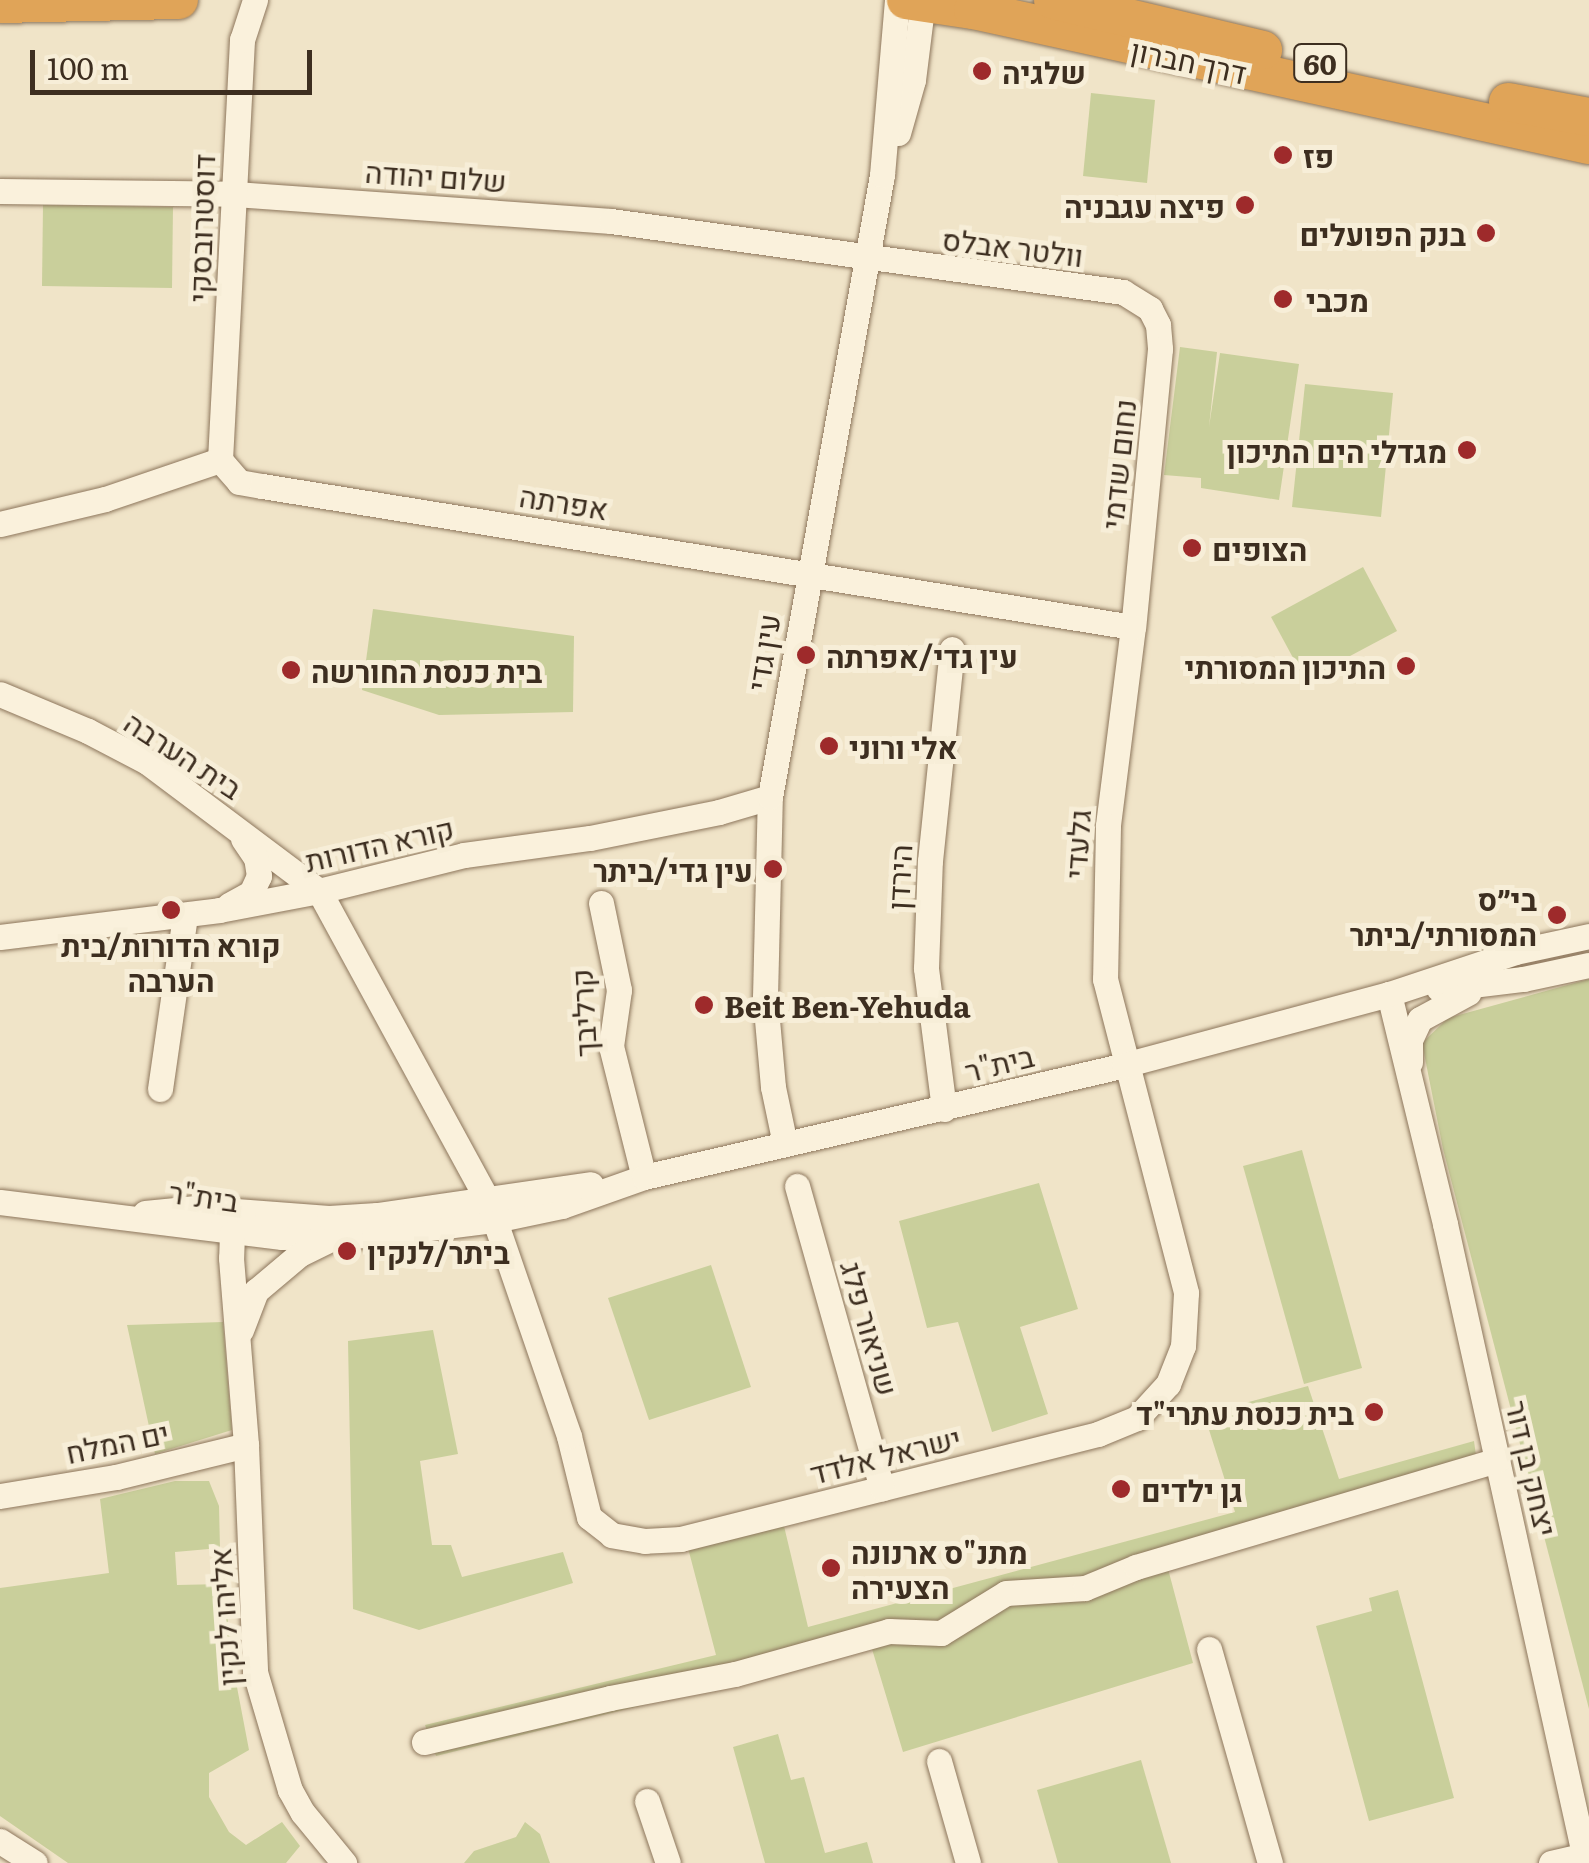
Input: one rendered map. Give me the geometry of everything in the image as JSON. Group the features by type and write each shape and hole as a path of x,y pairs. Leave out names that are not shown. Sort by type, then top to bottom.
{"highway":[{"path":"0,4 179,0"},
{"name":"דרך חברון","path":"912,0 1589,146"},
{"name":"דרך חברון","path":"1053,0 1304,60 1589,118"}],"street":[{"name":"דוסטרובסקי","path":"220,460 242,40 254,0"},
{"name":"עין גדי","path":"785,1144 772,1087 765,997 770,796 864,260 882,175 913,80 912,0"},
{"name":"שלום יהודה","path":"0,190 235,194 611,221 864,260"},
{"name":"וולטר אבלס","path":"864,260 1122,292 1150,310"},
{"name":"נחום שדמי","path":"1134,627 1160,349 1158,325 1150,310"},
{"path":"0,524 105,500 220,460"},
{"name":"אפרתה","path":"220,460 239,482 1134,627"},
{"name":"גלעדי","path":"1124,1065 1105,979 1105,885 1108,826 1134,627"},
{"name":"הירדן","path":"944,1109 926,968 930,860 952,649"},
{"name":"בית הערבה","path":"0,694 88,731 148,762 320,891"},
{"name":"קורא הדורות","path":"0,938 219,910 320,891 464,855 590,838 719,812 770,796"},
{"path":"219,910 251,893 260,869 246,843 224,816"},
{"name":"ישראל אלדד","path":"320,891 492,1210 569,1436 589,1517 612,1535 645,1542 681,1540 1119,1427 1136,1418 1168,1384 1184,1346 1186,1293 1124,1065"},
{"name":"קרליבך","path":"601,903 619,990 612,1046 633,1180"},
{"path":"160,1089 185,916"},
{"name":"בית\"ר","path":"241,1227 330,1218 562,1206 633,1180 1124,1065 1389,994 1515,952 1589,936"},
{"name":"בית\"ר","path":"1389,994 1502,982 1589,966"},
{"name":"בית\"ר","path":"1420,1019 1462,996 1502,982"},
{"name":"יצחק בן דור","path":"1389,994 1586,1857"},
{"name":"יצחק בן דור","path":"1415,1096 1409,1056 1420,1019"},
{"name":"שניאור פלג","path":"797,1186 882,1488"},
{"name":"בית\"ר","path":"0,1202 130,1216 173,1209 241,1227 333,1238 492,1210"},
{"name":"אליהו לנקין","path":"241,1227 238,1344 246,1444 254,1672 290,1790 303,1813 344,1863"},
{"path":"238,1344 245,1310 256,1291 300,1254 333,1238"},
{"name":"ים המלח","path":"0,1496 116,1476 246,1444"},
{"path":"424,1742 610,1698 736,1674 890,1632 942,1633 1006,1593 1086,1588 1136,1567 1498,1460"},
{"path":"1209,1649 1270,1863"},
{"path":"939,1761 968,1863"},
{"path":"648,1800 668,1863"},
{"path":"0,1842 35,1863"},
{"path":"1551,1863 1586,1857"}],"green space":[{"path":"1091,93 1155,100 1147,183 1083,176"},
{"path":"43,205 173,207 172,288 42,286"},
{"path":"1180,347 1217,352 1209,427 1220,353 1299,364 1279,500 1201,488 1201,478 1164,475"},
{"path":"1305,384 1393,393 1381,517 1292,507"},
{"path":"1363,567 1397,631 1305,680 1271,617"},
{"path":"373,609 574,636 573,712 439,715 362,690"},
{"path":"1589,979 1589,1709 1443,1149 1422,1043 1448,1018"},
{"path":"1302,1150 1362,1368 1304,1384 1243,1166"},
{"path":"1039,1183 1078,1309 1020,1327 1048,1414 992,1432 958,1322 927,1328 899,1221"},
{"path":"711,1265 751,1387 649,1420 608,1298"},
{"path":"223,1322 232,1430 155,1454 127,1325"},
{"path":"433,1330 458,1454 420,1461 432,1545 451,1545 462,1577 563,1552 573,1583 419,1630 353,1609 348,1341"},
{"path":"1308,1386 1339,1479 1474,1441 1479,1477 1167,1565 1193,1663 903,1752 872,1649 436,1756 425,1725 716,1655 688,1548 784,1526 808,1627 1235,1512 1204,1414"},
{"path":"175,1481 209,1481 219,1506 220,1548 175,1552 177,1585 224,1584 232,1661 249,1750 209,1773 209,1797 229,1832 246,1845 282,1822 300,1846 286,1863 68,1863 0,1816 0,1588 109,1573 100,1499"},
{"path":"1398,1590 1454,1798 1369,1821 1316,1626 1372,1611 1369,1598"},
{"path":"778,1734 791,1780 804,1777 825,1853 867,1842 873,1863 765,1863 733,1747"},
{"path":"1141,1760 1171,1863 1058,1863 1037,1790"},
{"path":"525,1822 540,1834 550,1863 464,1863 474,1851 516,1837"}],"place":[{"name":"שלגיה","path":"982,71"},
{"name":"פז","path":"1283,155"},
{"name":"פיצה עגבניה","path":"1245,205"},
{"name":"בנק הפועלים","path":"1486,233"},
{"name":"מכבי","path":"1283,299"},
{"name":"מגדלי הים התיכון","path":"1467,450"},
{"name":"הצופים","path":"1192,548"},
{"name":"עין גדי/אפרתה","path":"806,655"},
{"name":"התיכון המסורתי","path":"1406,666"},
{"name":"בית כנסת החורשה","path":"291,670"},
{"name":"אלי ורוני","path":"829,746"},
{"name":"עין גדי/ביתר","path":"773,869"},
{"name":"קורא הדורות/בית הערבה","path":"171,910"},
{"name":"בי״ס המסורתי/ביתר","path":"1557,915"},
{"name":"Beit Ben-Yehuda","path":"704,1005"},
{"name":"ביתר/לנקין","path":"347,1251"},
{"name":"בית כנסת עתרי\"ד","path":"1374,1412"},
{"name":"גן ילדים","path":"1121,1489"},
{"name":"מתנ\"ס ארנונה הצעירה","path":"831,1568"}]}
